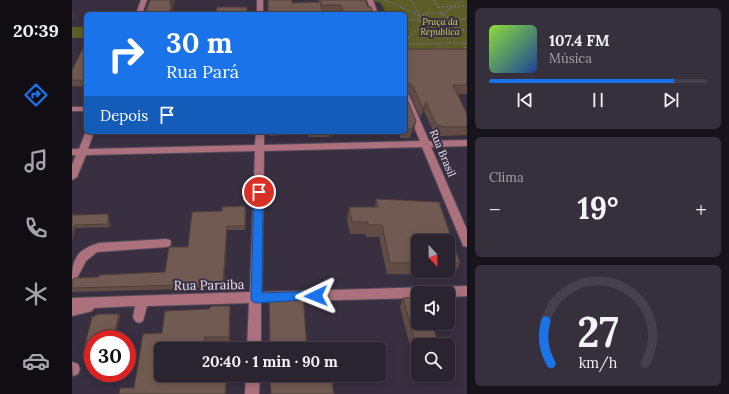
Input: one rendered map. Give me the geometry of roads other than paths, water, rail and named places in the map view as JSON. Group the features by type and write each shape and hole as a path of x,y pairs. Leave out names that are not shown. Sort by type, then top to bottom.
{"street":[{"path":"140,12 144,0"},
{"path":"260,0 260,12"},
{"path":"366,0 370,12"},
{"path":"370,0 374,12"},
{"name":"Rua Brasil","path":"407,100 467,243"},
{"path":"72,103 84,102"},
{"path":"72,109 84,109"},
{"path":"72,177 89,134"},
{"path":"254,342 260,134"},
{"path":"72,152 260,146 426,144 467,142"},
{"path":"72,277 83,255 90,249 99,247 166,243"},
{"name":"Rua Paraiba","path":"72,303 467,291"},
{"path":"139,317 142,300"},
{"path":"72,311 124,301"},
{"path":"252,394 253,382"}],"park label":[{"name":"Praça da Republica","path":"440,26"}]}
